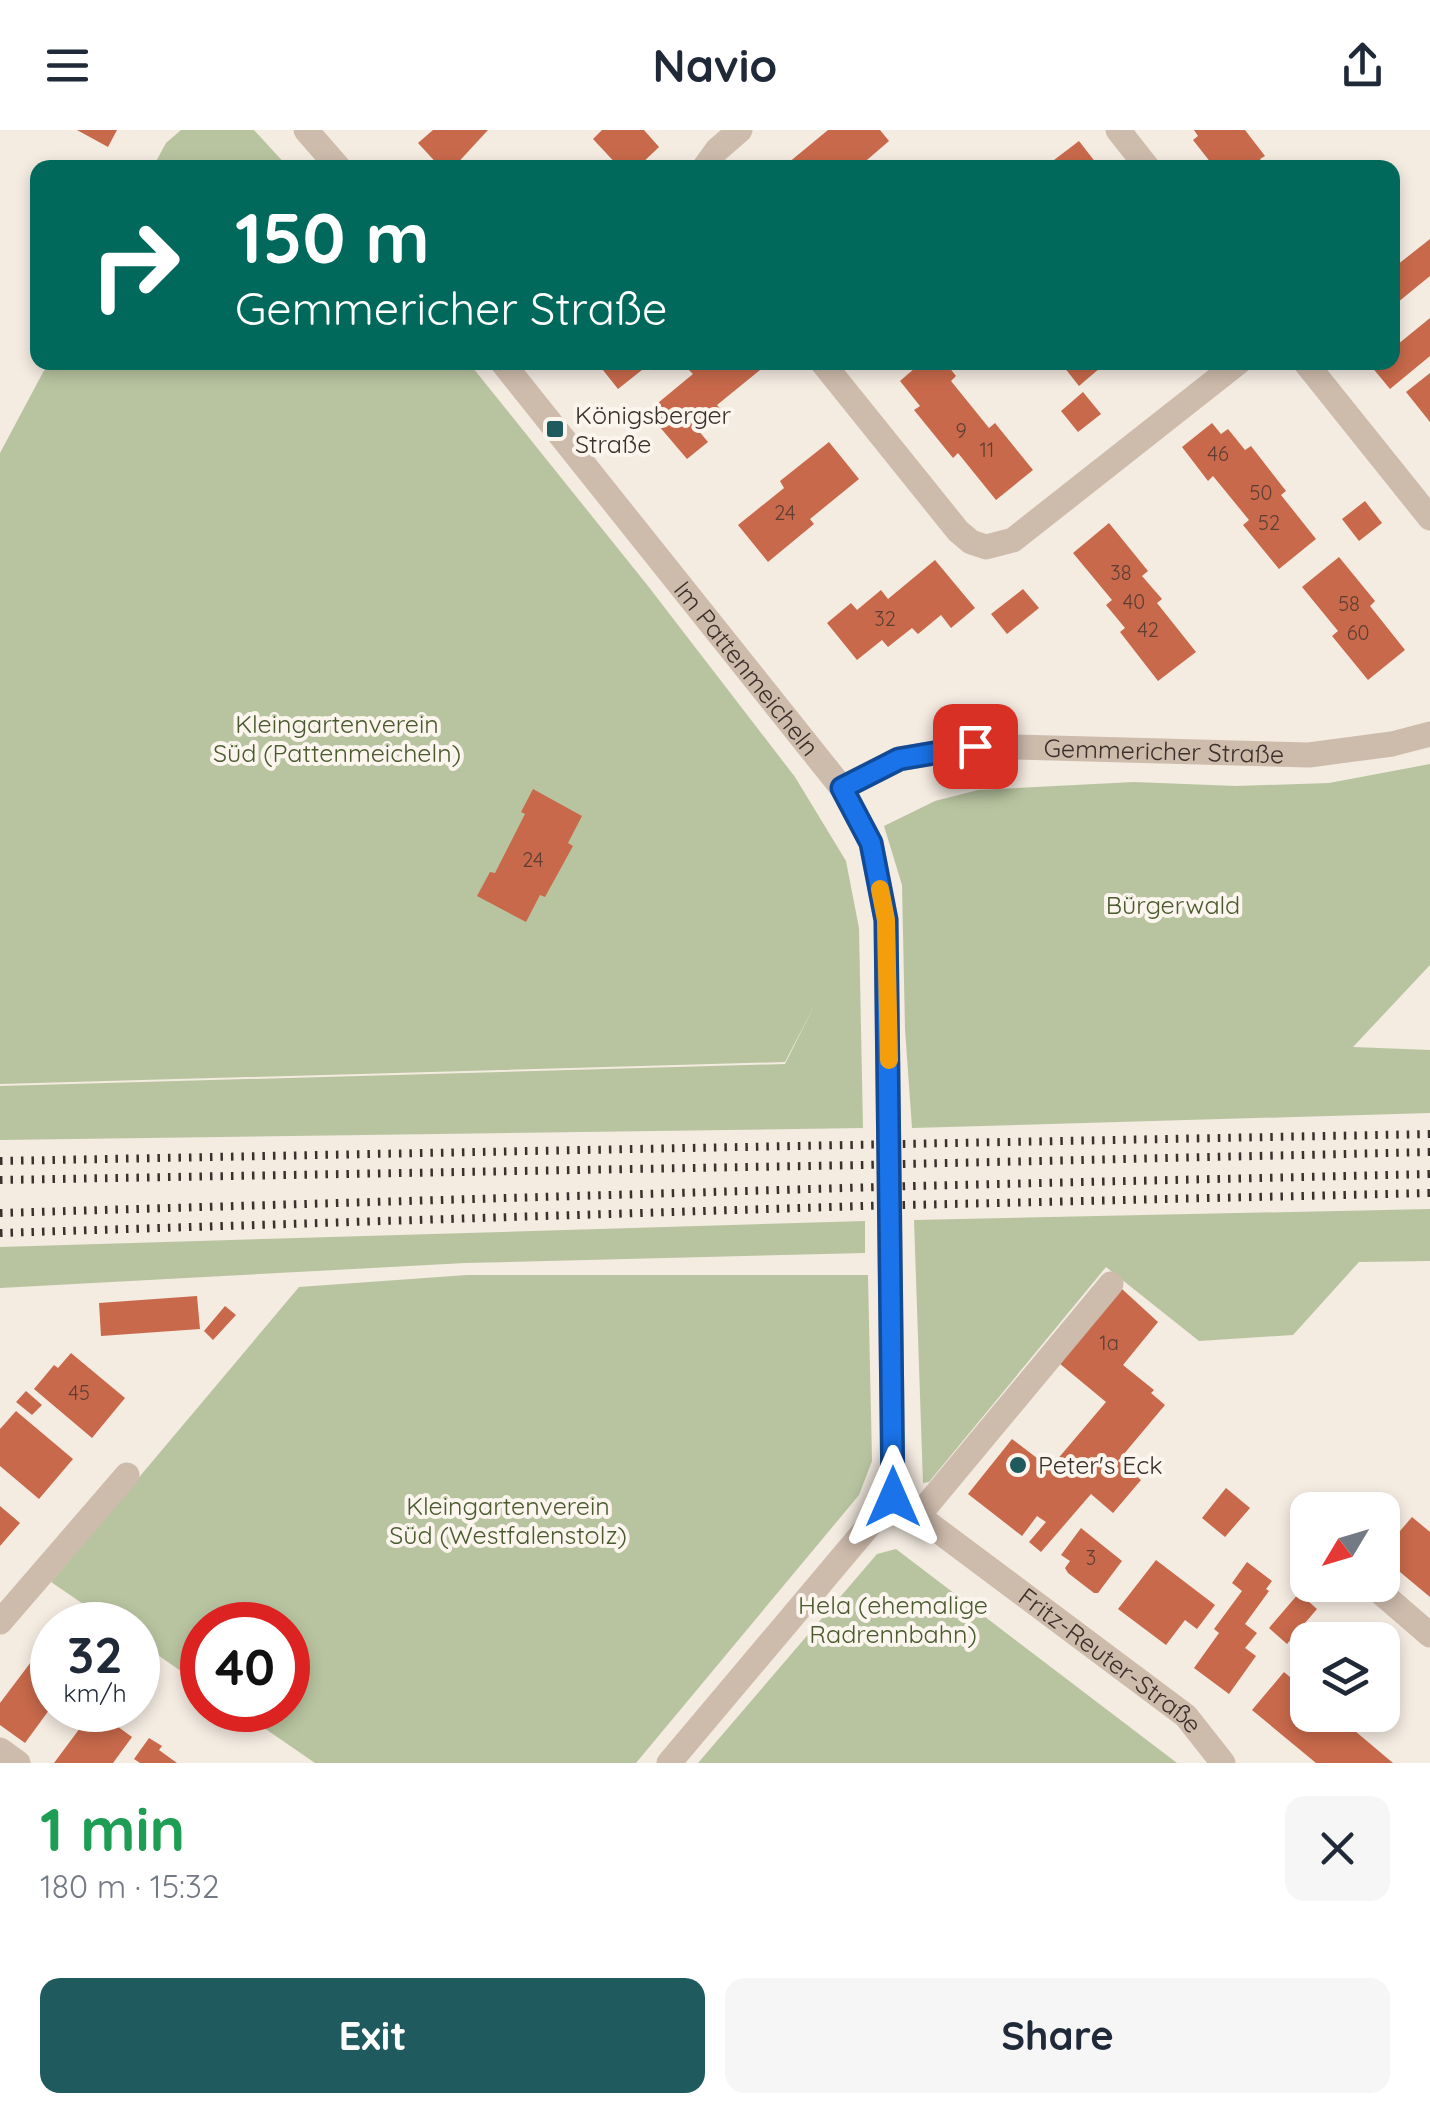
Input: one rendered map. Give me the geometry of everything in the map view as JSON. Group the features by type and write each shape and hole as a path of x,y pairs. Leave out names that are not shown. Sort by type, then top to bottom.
{"street":[{"path":"306,130 333,160"},
{"path":"710,160 740,130"},
{"path":"1118,130 1142,160"},
{"name":"Im Pattenmeicheln","path":"508,370 842,788 871,843 886,920 893,1497"},
{"path":"828,370 950,523 971,542 986,547 1013,540 1229,370"},
{"path":"1312,370 1430,518"},
{"name":"Gemmericher Straße","path":"842,788 899,759 975,746 1309,756 1392,744 1430,734"},
{"path":"918,1516 1110,1284"},
{"path":"0,1622 127,1475"},
{"path":"669,1763 893,1497"},
{"name":"Fritz-Reuter-Straße","path":"893,1497 1186,1716 1223,1763"},
{"path":"1391,1602 1430,1636"},
{"path":"0,1750 18,1763"}],"green space":[{"path":"181,130 254,130 282,160 157,160 166,143"},
{"name":"Kleingartenverein Süd (Pattenmeicheln)","path":"44,370 475,370 795,777 846,861 859,928 863,1128 0,1140 0,1086 785,1064 814,1006 785,1062 0,1084 0,453"},
{"name":"Bürgerwald","path":"1430,764 1430,965 1353,1047 1430,1050 1430,1113 912,1128 902,885 884,826 935,801 978,790 1134,782 1236,786 1329,783"},
{"path":"1430,1209 1430,1261 1359,1262 1293,1335 1199,1341 1106,1267 929,1482 923,1483 914,1220"},
{"path":"865,1221 865,1253 465,1263 0,1288 0,1247"},
{"name":"Kleingartenverein Süd (Westfalenstolz)","path":"467,1275 868,1275 872,1461 859,1495 636,1763 315,1763 270,1732 310,1732 310,1602 180,1602 180,1671 160,1656 160,1602 80,1602 51,1582 299,1287"},
{"name":"Hela (ehemalige Radrennbahn)","path":"896,1549 1177,1763 698,1763 877,1554"}],"building":[{"path":"77,130 117,130 108,147"},
{"path":"433,130 488,130 460,160 434,160 418,143"},
{"path":"602,130 644,130 659,147 645,160 613,160 593,139"},
{"path":"828,130 880,130 889,141 867,160 792,160"},
{"path":"1194,130 1245,130 1265,156 1261,160 1209,160 1193,140 1198,136"},
{"path":"1079,141 1094,160 1054,160"},
{"path":"1430,239 1430,276 1400,300 1400,263"},
{"path":"1430,318 1430,356 1390,389 1374,370 1400,370 1400,342"},
{"path":"603,370 642,370 618,389"},
{"path":"689,370 760,370 717,405 721,410 698,430 708,442 687,459 647,412 693,374"},
{"path":"913,370 951,370 956,376 951,381 989,428 995,423 1033,470 996,500 958,453 953,458 914,410 920,406 900,381"},
{"path":"1066,370 1098,370 1079,386"},
{"path":"1430,373 1430,422 1406,392"},
{"path":"1083,392 1101,414 1078,432 1061,411"},
{"path":"1212,423 1221,434 1228,429 1245,450 1251,446 1286,491 1281,495 1316,539 1279,569 1243,525 1249,520 1213,476 1208,481 1182,447"},
{"path":"829,442 859,479 810,519 814,524 768,562 738,525 784,488 780,481"},
{"path":"1365,501 1382,523 1359,541 1342,519"},
{"path":"1109,523 1148,571 1142,576 1162,599 1157,603 1196,652 1158,681 1120,632 1125,628 1106,605 1112,600 1073,553"},
{"path":"1339,557 1375,601 1370,606 1405,650 1368,680 1332,636 1338,631 1302,587"},
{"path":"935,560 975,608 951,628 941,615 918,634 912,628 888,647 882,640 857,660 827,623 851,603 857,610 881,590 888,599"},
{"path":"1023,589 1039,608 1007,634 991,614"},
{"path":"533,789 582,816 568,843 573,846 545,897 540,895 526,922 477,896 490,872 495,873 525,814 521,812"},
{"path":"1122,1289 1158,1322 1123,1365 1154,1390 1151,1393 1165,1405 1118,1461 1141,1480 1113,1513 1091,1494 1041,1552 1029,1542 1046,1522 1037,1516 1022,1536 968,1494 1012,1439 1050,1468 1106,1402 1059,1363"},
{"path":"197,1296 200,1329 101,1336 99,1303"},
{"path":"225,1306 236,1315 213,1340 204,1331"},
{"path":"71,1353 125,1398 92,1438 34,1389 54,1365 58,1368"},
{"path":"26,1391 42,1405 32,1415 16,1402"},
{"path":"16,1411 73,1459 39,1499 0,1466 0,1429"},
{"path":"1226,1488 1250,1508 1225,1537 1202,1518"},
{"path":"0,1506 20,1523 0,1546"},
{"path":"1412,1517 1430,1532 1430,1597 1400,1572 1400,1531"},
{"path":"1081,1528 1122,1561 1098,1593 1068,1573 1065,1568 1070,1561 1061,1555"},
{"path":"1156,1560 1215,1605 1197,1629 1185,1620 1166,1645 1118,1609"},
{"path":"1247,1562 1272,1581 1245,1624 1257,1633 1245,1648 1256,1656 1229,1694 1194,1668 1219,1633 1214,1629 1242,1591 1232,1583"},
{"path":"1291,1602 1309,1602 1317,1609 1306,1622 1290,1622 1287,1644 1269,1628"},
{"path":"30,1663 30,1732 33,1732 25,1743 0,1725 0,1703"},
{"path":"1284,1672 1290,1677 1290,1732 1356,1732 1393,1763 1316,1763 1252,1710"},
{"path":"77,1732 125,1732 132,1737 113,1763 54,1763"},
{"path":"149,1738 177,1763 140,1763 134,1759"}],"railway":[{"path":"0,1161 1430,1134"},
{"path":"0,1180 1430,1152"},
{"path":"0,1213 1430,1174"},
{"path":"0,1233 1430,1193"}],"slow traffic":[{"path":"880,889 886,920 889,1060"}],"place":[{"name":"Königsberger Straße","path":"555,429"},
{"name":"Peter's Eck","path":"1018,1465"}],"route":[{"path":"893,1497 886,920 871,843 842,788 899,759 975,746"}]}
